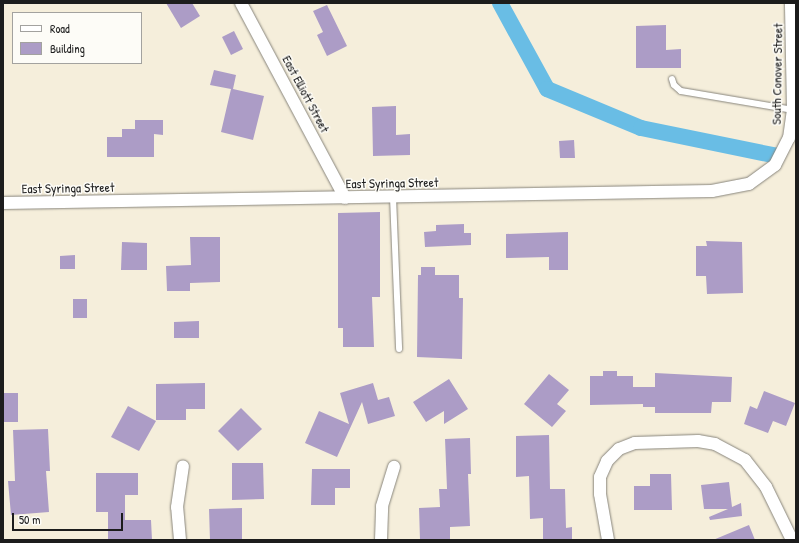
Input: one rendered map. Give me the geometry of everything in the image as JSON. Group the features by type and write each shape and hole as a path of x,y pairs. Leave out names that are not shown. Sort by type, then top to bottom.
{"street":[{"name":"East Elliott Street","path":"241,3 346,198"},
{"name":"South Conover Street","path":"775,165 789,138 793,110 791,3"},
{"name":"East Syringa Street","path":"3,203 712,192 750,184 775,165"},
{"path":"608,540 600,494 600,477 607,461 620,449 635,443 698,441 731,450 757,472 792,540"},
{"path":"180,540 176,507 183,466"},
{"path":"381,540 382,506 394,467"}],"lane":[{"path":"672,79 674,85 681,91 793,110"},
{"path":"393,197 399,350"}],"building":[{"path":"166,3 192,3 200,16 181,28"},
{"path":"327,5 347,46 327,56 317,35 323,32 313,11"},
{"path":"666,25 666,50 681,49 681,68 636,68 636,26"},
{"path":"234,31 243,49 231,55 222,37"},
{"path":"214,70 236,75 233,89 264,96 253,140 221,132 231,89 210,85"},
{"path":"396,106 396,135 410,134 410,155 373,156 372,107"},
{"path":"135,120 163,120 163,135 154,134 154,157 107,157 107,137 122,137 122,129 135,129"},
{"path":"574,140 575,158 560,158 559,141"},
{"path":"380,212 380,297 372,297 374,347 343,347 343,328 338,328 338,213"},
{"path":"464,224 464,233 471,233 471,245 425,247 424,232 436,231 436,225"},
{"path":"568,232 568,270 549,270 549,257 506,258 506,234"},
{"path":"190,237 220,237 220,282 190,283 190,291 167,291 166,266 191,265"},
{"path":"706,241 742,242 743,293 707,294 706,276 696,276 696,246 707,246"},
{"path":"122,242 147,243 147,270 121,270"},
{"path":"75,255 75,269 60,269 60,256"},
{"path":"421,267 435,267 435,275 459,275 459,298 463,298 462,359 417,357 418,275 421,275"},
{"path":"73,299 87,299 87,318 73,318"},
{"path":"199,321 199,338 174,338 174,322"},
{"path":"603,371 617,371 617,376 633,376 633,387 655,387 655,373 732,377 731,402 712,402 711,413 655,413 655,407 643,407 643,404 590,405 590,376 603,376"},
{"path":"549,374 569,390 557,404 566,411 552,427 524,404"},
{"path":"449,379 468,409 444,424 444,411 426,422 413,402"},
{"path":"205,383 205,409 186,409 186,420 156,420 156,384"},
{"path":"373,383 378,400 389,397 395,416 368,424 362,402 337,457 305,443 319,411 349,424 340,393"},
{"path":"764,391 795,403 786,426 773,421 768,433 744,424 750,406 757,409"},
{"path":"3,393 18,393 18,422 3,422"},
{"path":"128,406 156,421 139,451 111,437"},
{"path":"241,408 262,429 238,451 218,431"},
{"path":"48,429 50,471 46,471 49,512 11,515 8,481 15,481 13,430"},
{"path":"549,435 550,489 565,489 566,528 572,527 572,540 543,540 543,518 530,519 529,476 516,477 516,436"},
{"path":"470,438 471,474 468,474 470,526 450,527 450,540 420,540 419,508 440,507 439,489 447,489 445,439"},
{"path":"232,463 263,463 264,499 232,500"},
{"path":"312,469 350,469 350,488 335,488 335,505 311,505"},
{"path":"96,473 138,473 138,495 125,495 125,520 151,520 152,540 108,540 108,512 96,512"},
{"path":"650,474 671,474 672,510 634,510 634,486 650,486"},
{"path":"729,482 732,507 741,503 742,516 710,520 709,517 728,509 704,509 701,485"},
{"path":"242,508 242,540 210,540 209,509"},
{"path":"749,525 755,540 713,540"}],"waterway":[{"path":"500,3 547,89 641,128 777,156"}]}
